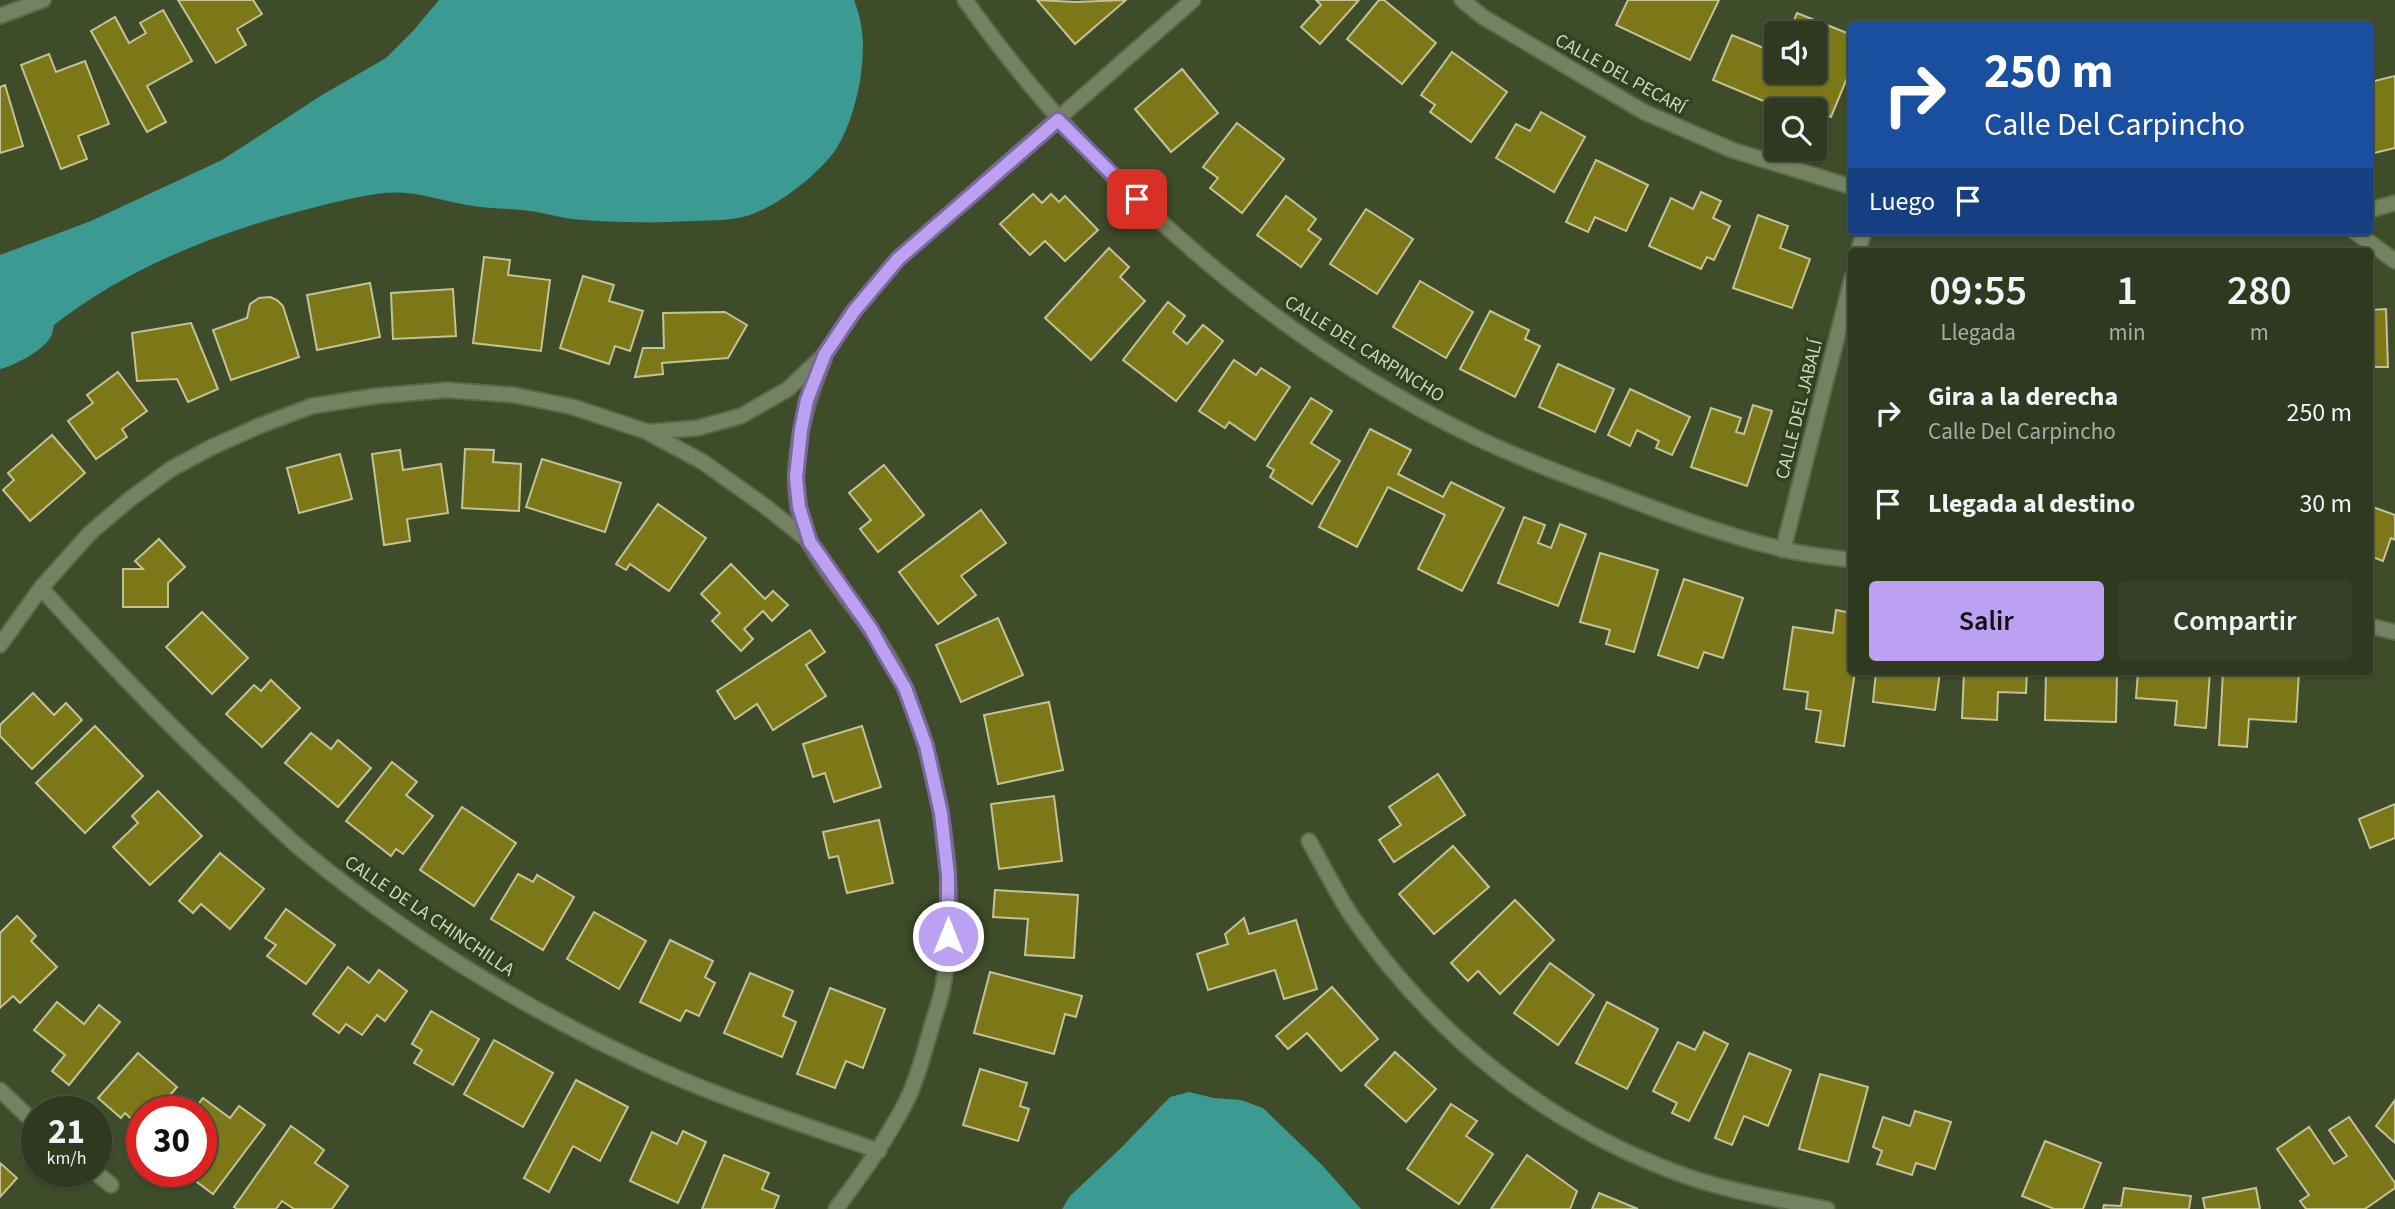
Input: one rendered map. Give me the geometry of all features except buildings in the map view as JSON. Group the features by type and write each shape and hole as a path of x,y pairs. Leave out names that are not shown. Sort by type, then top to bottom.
{"street":[{"path":"0,16 43,0"},
{"name":"CALLE DEL CARPINCHO","path":"965,0 1001,51 1058,120 1156,219 1232,285 1333,355 1407,401 1478,438 1579,481 1674,516 1783,550 1848,559"},
{"path":"810,542 799,507 796,477 801,430 807,400 825,354 854,311 898,259 1193,0"},
{"name":"CALLE DEL PECARÍ","path":"1462,0 1483,18 1643,112 1732,150 1848,186"},
{"path":"2373,209 2395,203"},
{"path":"2359,235 2395,261"},
{"name":"CALLE DEL JABALÍ","path":"1783,550 1848,294"},
{"path":"648,432 697,428 741,416 788,388 825,354"},
{"path":"0,645 41,588 90,533 130,499 171,469 258,426 312,406 376,396 447,390 514,396 573,407 648,432 703,462 766,506 810,542 871,629 905,688 926,746 941,813 948,875 948,936 943,987 909,1096 879,1151 836,1209"},
{"name":"CALLE DE LA CHINCHILLA","path":"41,588 101,655 186,742 302,849 382,910 449,956 554,1017 667,1073 879,1151"},
{"path":"2373,627 2395,632"},
{"path":"1310,841 1351,914 1395,974 1452,1035 1502,1077 1560,1118 1620,1149 1671,1170 1733,1190 1827,1209"},
{"path":"0,1090 21,1110"}],"water":[{"path":"439,0 854,0 860,19 863,56 854,109 841,140 826,161 785,197 750,215 715,220 602,221 475,206 405,193 356,197 278,217 177,253 113,285 83,304 54,325 48,341 36,352 0,369 0,255 91,221 222,160 322,95 386,58"},
{"path":"1189,1092 1214,1098 1241,1100 1263,1108 1322,1165 1361,1209 1062,1209 1070,1196 1170,1097"}],"route":[{"path":"948,936 948,875 941,813 926,746 905,688 871,629 810,542 799,507 796,477 807,400 825,354 854,311 898,259 1058,120 1137,199"}]}
